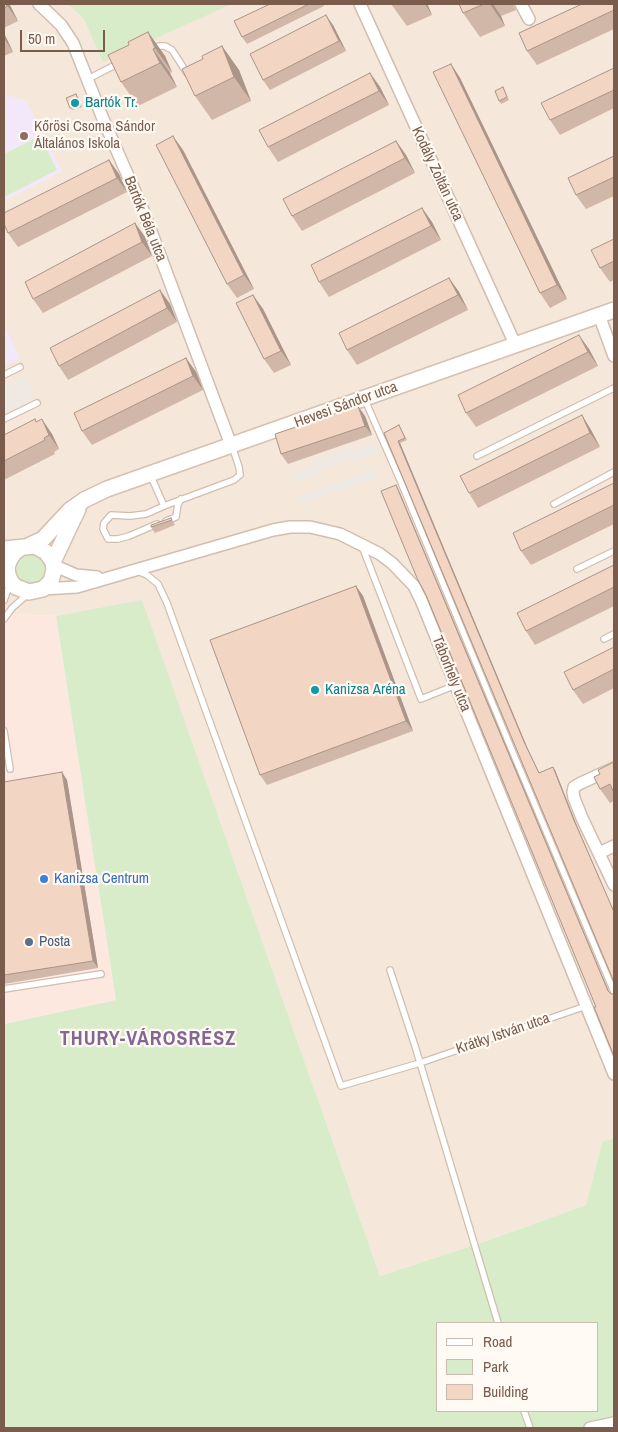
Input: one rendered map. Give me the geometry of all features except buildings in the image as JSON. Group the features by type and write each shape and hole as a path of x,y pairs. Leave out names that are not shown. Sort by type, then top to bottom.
{"main road":[{"name":"Hevesi Sándor utca","path":"4,550 24,547 43,539 65,514 80,503 107,489 614,310"},
{"path":"53,564 50,557 41,548 24,547 14,553 10,559 7,567 8,576 16,587 36,590 51,581 53,564 66,530 80,503"}],"street":[{"name":"Bartók Béla utca","path":"39,4 61,25 73,43 143,210 231,446"},
{"name":"Kodály Zoltán utca","path":"360,4 515,344"},
{"path":"522,4 529,19"},
{"path":"599,315 614,356"},
{"name":"Táborhely utca","path":"36,590 70,588 273,530 290,527 327,530 340,534 362,544 393,564 414,586 421,600 614,1074"},
{"name":"Táborhely utca","path":"53,564 76,576 104,578"},
{"path":"614,768 581,782 574,787 573,792 582,818 614,885"},
{"path":"599,853 614,846"},
{"path":"590,1428 614,1422"}],"lane":[{"path":"141,54 159,46 166,46 172,50 189,75 193,76"},
{"path":"88,79 123,61"},
{"path":"4,375 20,367"},
{"path":"477,456 614,388"},
{"path":"364,398 614,992"},
{"path":"4,419 37,403"},
{"path":"181,499 178,504 176,517 118,540 108,539 105,536 104,523 111,515 139,515 181,499 234,480 240,476 239,467 231,446"},
{"path":"554,504 614,472"},
{"path":"150,474 164,506"},
{"path":"362,544 421,699 456,685"},
{"path":"577,569 614,551"},
{"name":"Krátky István utca","path":"134,570 147,575 158,584 167,603 341,1086 420,1063 586,1006"},
{"path":"4,600 8,576"},
{"path":"4,619 12,608 36,590"},
{"path":"604,639 614,634"},
{"path":"4,731 10,769"},
{"path":"390,970 498,1322"},
{"path":"4,989 101,974"},
{"path":"524,1412 530,1428"}],"shaded area":[{"path":"4,4 614,4 614,1138 602,1142 586,1205 380,1276 142,601 56,616 13,614 4,607"},
{"name":"Kőrösi Csoma Sándor Általános Iskola","path":"4,94 26,101 62,171 4,201"},
{"path":"4,326 20,358 4,366"},
{"path":"24,377 35,397 4,413 4,387"},
{"path":"375,443 379,453 353,462 352,459 319,471 320,474 295,483 291,473 314,465 313,461 351,447 353,451"},
{"path":"375,468 378,477 302,505 298,496"},
{"path":"4,607 13,614 56,616 116,1000 4,1024"}],"green space":[{"path":"68,4 232,4 103,62 84,19"},
{"path":"40,136 57,170 4,197 4,154"},
{"path":"31,555 41,560 46,570 41,580 31,585 21,580 16,570 21,560"},
{"path":"142,600 380,1276 586,1205 602,1142 614,1138 614,1428 4,1428 4,1024 116,1000 56,616"}],"place":[{"name":"Bartók Tr.","path":"75,103"},
{"name":"Kőrösi Csoma Sándor Általános Iskola","path":"24,136"},
{"name":"Kanizsa Aréna","path":"315,690"},
{"name":"Kanizsa Centrum","path":"44,879"},
{"name":"Posta","path":"29,942"}],"district":[{"name":"THURY-VÁROSRÉSZ","path":"148,1040"}]}
